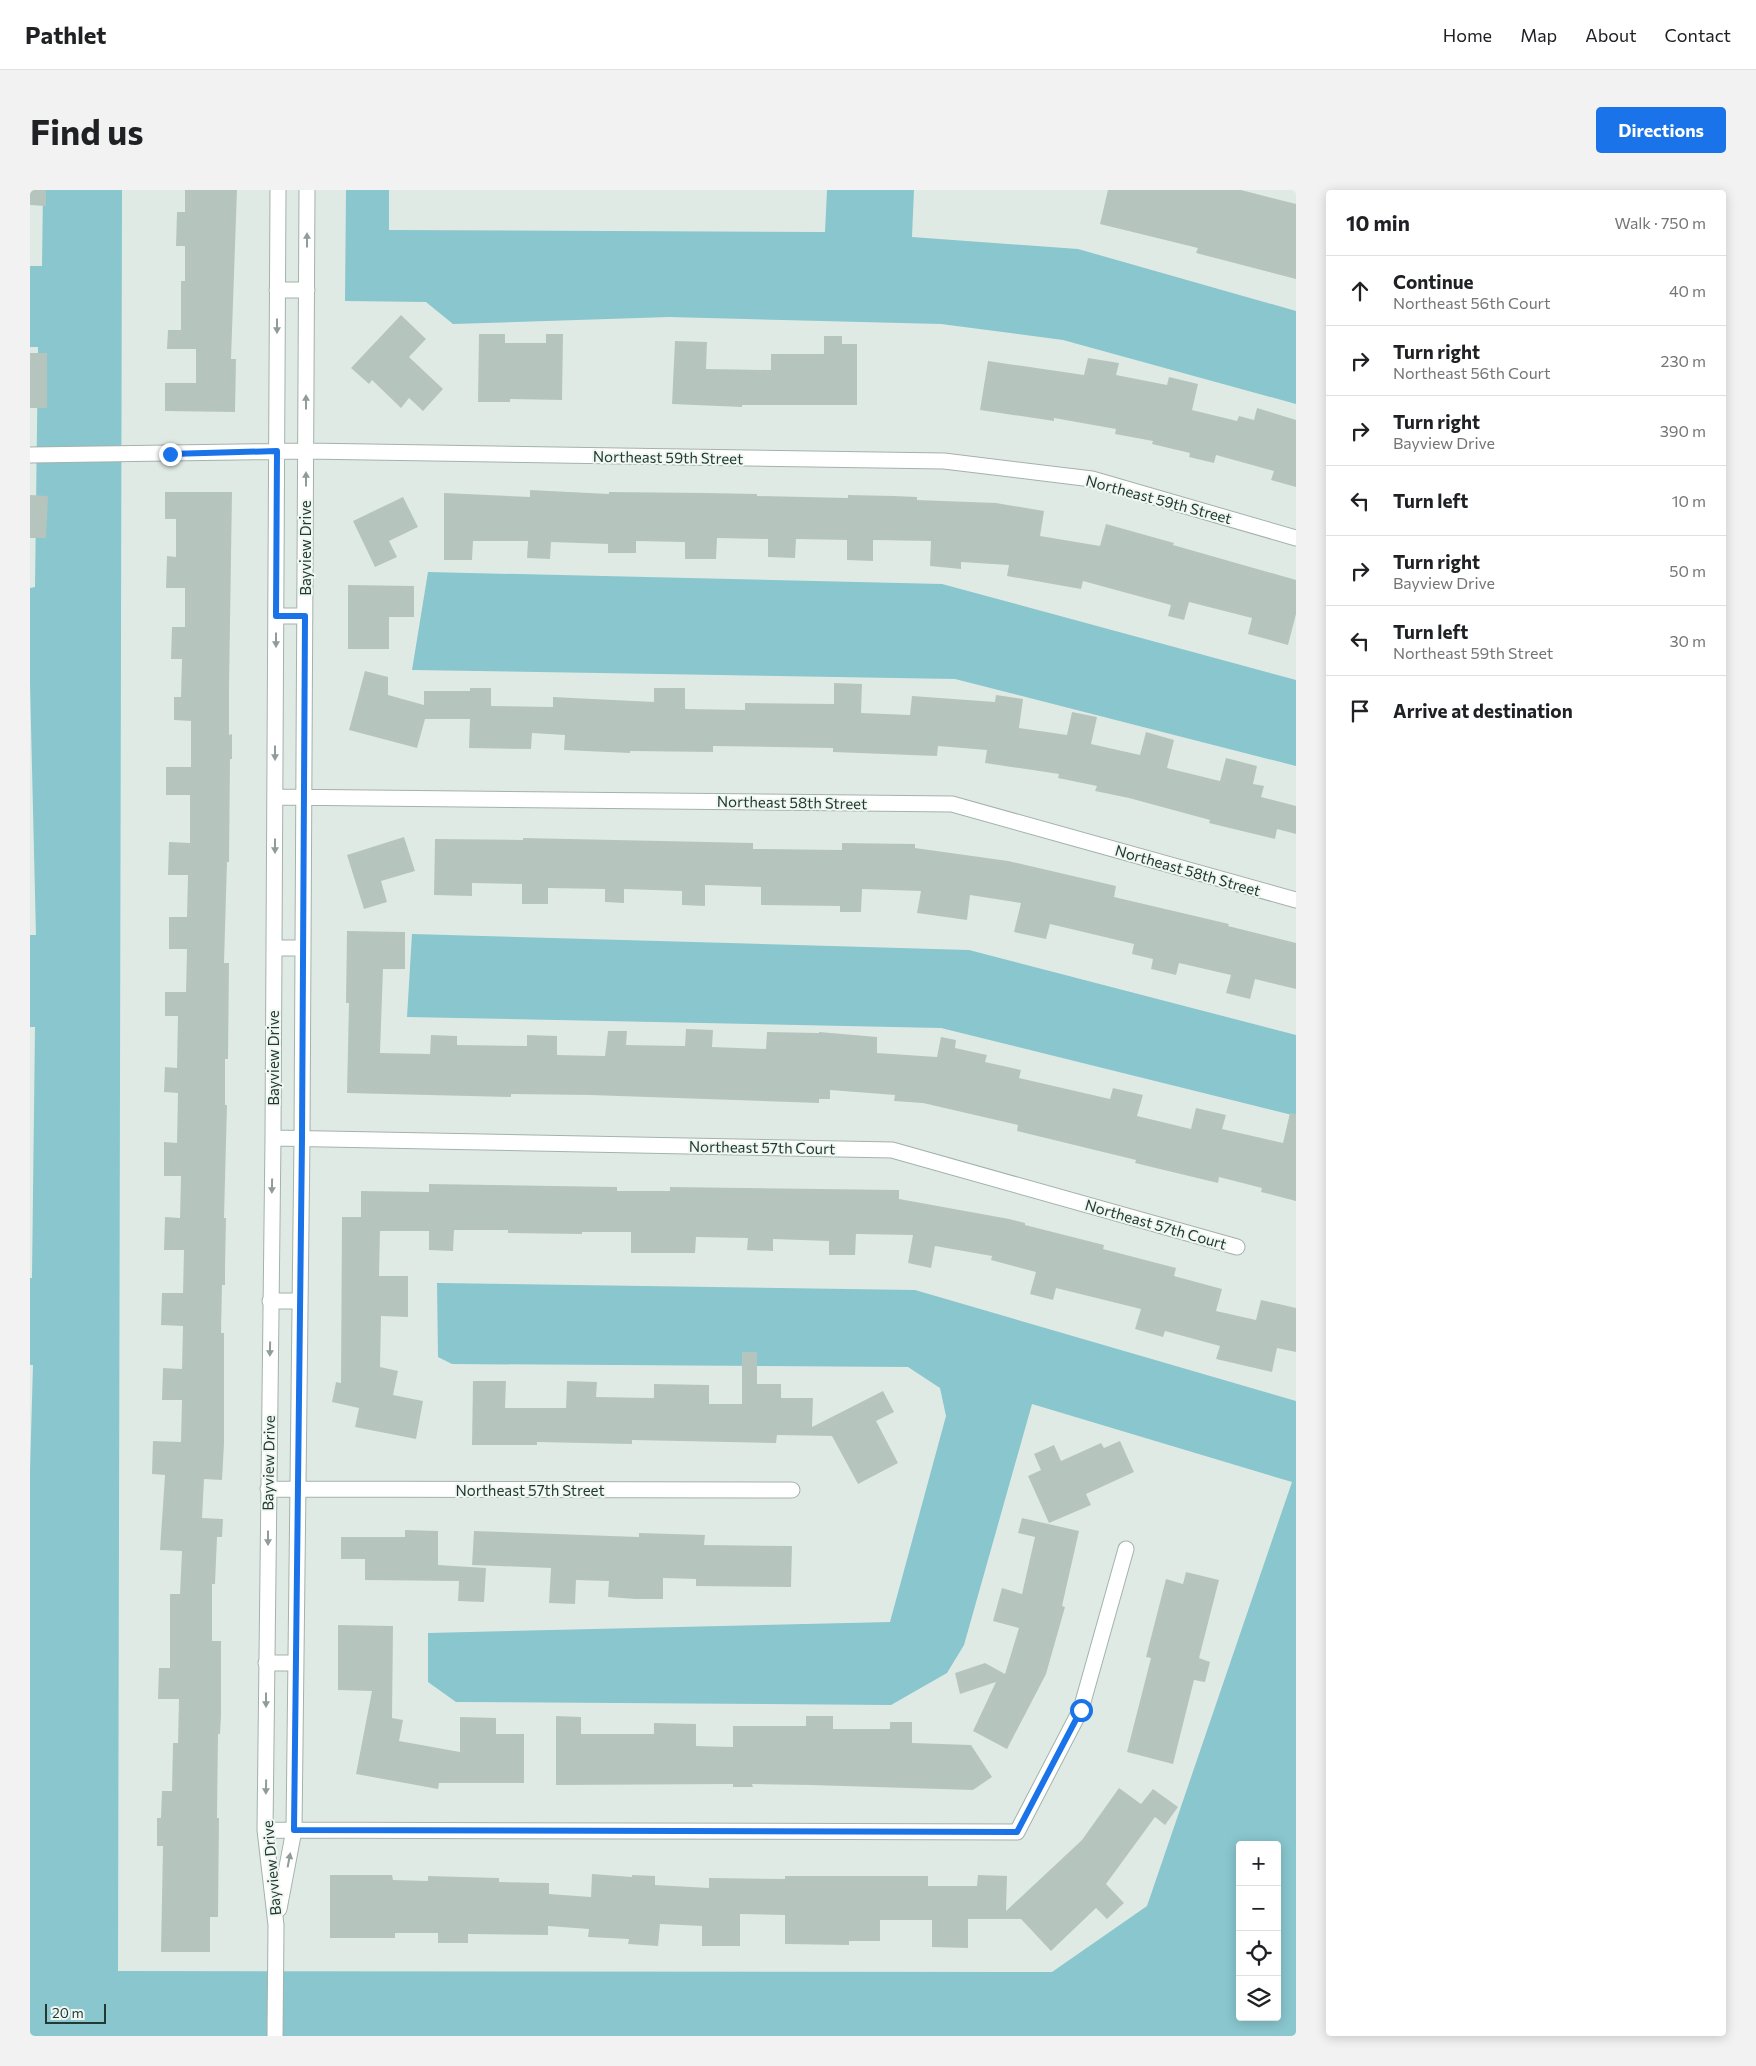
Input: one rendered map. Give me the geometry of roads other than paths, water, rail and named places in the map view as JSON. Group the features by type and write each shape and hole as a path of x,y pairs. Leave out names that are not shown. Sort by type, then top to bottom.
{"street":[{"name":"Bayview Drive","path":"275,2036 276,1925 265,1830 273,1138 278,190"},
{"name":"Bayview Drive","path":"276,1925 294,1830 302,1138 307,190"},
{"path":"278,290 307,290"},
{"name":"Northeast 59th Street","path":"34,456 306,451 944,461 1092,479 1296,538"},
{"path":"276,616 305,616"},
{"name":"Northeast 58th Street","path":"275,797 952,804 1296,900"},
{"path":"274,948 303,948"},
{"name":"Northeast 57th Court","path":"273,1138 892,1150 1237,1247"},
{"path":"270,1301 300,1302"},
{"name":"Northeast 57th Street","path":"268,1489 792,1490"},
{"path":"265,1830 1017,1832 1081,1710 1126,1549"},
{"path":"266,1663 296,1663"}],"water":[{"path":"43,190 122,190 118,1971 1052,1972 1147,1906 1292,1482 1032,1404 964,1645 947,1673 891,1705 456,1702 428,1682 428,1633 890,1622 946,1416 940,1388 908,1367 452,1364 438,1357 437,1283 915,1290 1296,1401 1296,2036 30,2036 30,1471 33,1365 30,1365 30,1278 32,1278 35,1027 30,1027 30,935 36,935 30,683 30,588 35,587 38,347 30,347 30,266 42,266"},
{"path":"346,190 389,190 389,230 825,232 827,190 914,190 912,237 1078,249 1296,311 1296,404 1063,340 941,324 669,317 453,324 426,302 345,301"},
{"path":"428,572 942,584 1296,680 1296,766 955,679 412,670"},
{"path":"412,934 969,950 1296,1035 1296,1116 941,1028 407,1017"}]}
